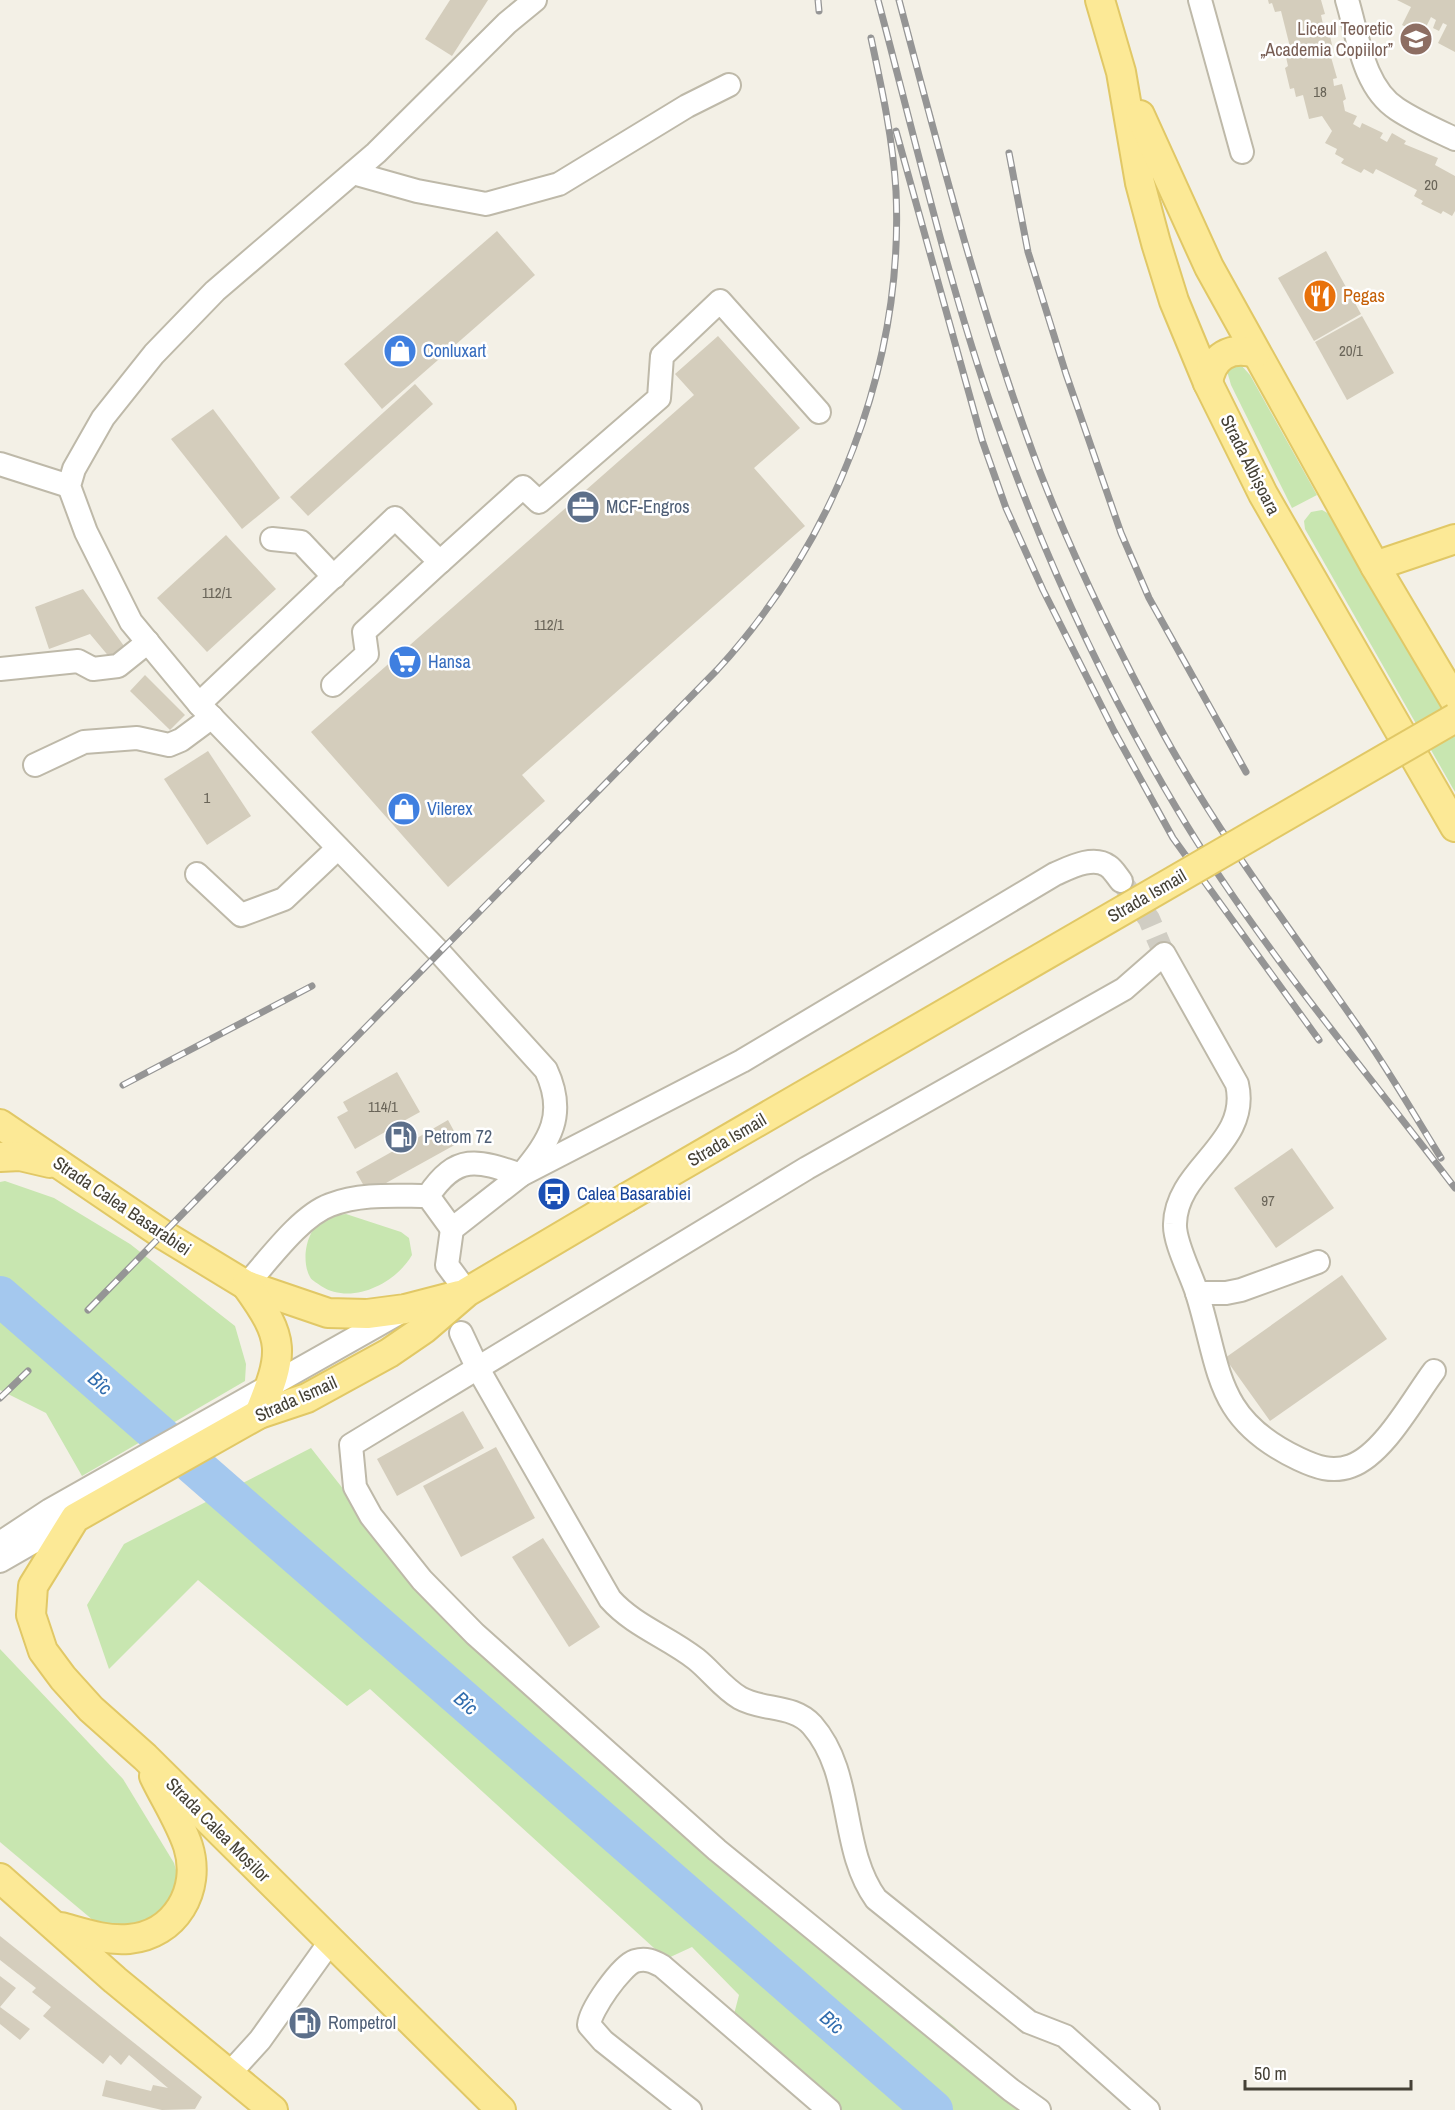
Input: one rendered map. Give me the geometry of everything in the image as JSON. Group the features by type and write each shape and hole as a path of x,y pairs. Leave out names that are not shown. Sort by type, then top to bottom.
{"main road":[{"name":"Strada Albișoara","path":"1100,0 1121,72 1140,183 1155,243 1174,301 1208,383 1263,495 1455,827"},
{"name":"Strada Albișoara","path":"1121,72 1185,219 1256,353 1375,566 1455,701"},
{"path":"1208,383 1210,369 1224,355 1243,349 1256,353"},
{"path":"1375,566 1455,539"},
{"name":"Strada Ismail","path":"75,1518 101,1492 259,1399 308,1398 388,1353 424,1329 467,1292 1455,718"},
{"name":"Strada Calea Basarabiei","path":"0,1124 162,1234 246,1285 328,1313 367,1314 405,1309 467,1292"},
{"path":"0,1157 20,1156 64,1167"},
{"name":"Strada Calea Basarabiei","path":"246,1285 268,1315 276,1333 278,1352 259,1399"},
{"name":"Strada Calea Moșilor","path":"75,1518 33,1586 31,1615 43,1651 91,1708 145,1757 501,2110"},
{"path":"54,1925 98,1938 129,1939 158,1931 178,1915 189,1896 192,1874 188,1846 145,1757"},
{"path":"0,1878 116,1980 273,2110"}],"lane":[{"path":"522,1175 540,1153 551,1132 557,1110 554,1088 546,1070 440,953 206,711 131,622 107,578 69,486 74,469 103,418 153,354 215,291 353,173 441,91 507,23 535,0"},
{"path":"1200,0 1242,152"},
{"path":"1347,0 1373,84 1383,98 1395,108 1455,139"},
{"path":"353,173 417,191 486,204 559,184 687,106 729,85"},
{"path":"333,685 367,654 364,632 523,487 539,502 659,398 662,356 720,301 819,412"},
{"path":"0,464 69,486"},
{"path":"34,765 84,742 137,738 169,745 181,740 333,577 395,518 440,562"},
{"path":"272,539 301,542 333,577"},
{"path":"0,669 78,661 93,669 118,666 148,642"},
{"path":"197,874 241,915 284,899 338,848"},
{"path":"452,1229 522,1175 742,1061 1055,874 1077,865 1095,862 1108,865 1121,881"},
{"path":"1039,2110 1011,2090 709,1843 475,1634 422,1580 371,1516 355,1487 351,1445 807,1168 1124,989 1164,954 1237,1084 1239,1094 1235,1124 1184,1191 1177,1207 1174,1226 1197,1293 1221,1387 1232,1406 1260,1435 1287,1453 1317,1467 1343,1469 1368,1457 1380,1446 1434,1371"},
{"path":"428,1196 441,1176 463,1165 483,1162 522,1175"},
{"path":"246,1285 302,1223 328,1205 358,1197 428,1196"},
{"path":"428,1196 452,1229 447,1264 467,1292"},
{"path":"1197,1293 1233,1292 1318,1263"},
{"name":"Strada Ismail","path":"259,1399 405,1309"},
{"path":"461,1333 477,1367 610,1599 621,1611 694,1657 742,1700 799,1714 812,1725 832,1758 862,1876 876,1899 1029,2022 1065,2036 1148,2110"},
{"name":"Strada Ismail","path":"0,1543 101,1492"},
{"name":"Strada Ismail","path":"0,1561 75,1518"},
{"path":"230,2073 260,2040 330,1942"},
{"path":"690,2110 590,2028 589,2021 593,2010 622,1971 636,1961 650,1960 663,1966 829,2110"}],"green space":[{"path":"1233,365 1241,365 1250,375 1317,495 1292,508 1231,385 1227,371"},
{"path":"1322,510 1331,515 1455,731 1455,792 1305,529 1304,521 1311,512"},
{"path":"5,1181 54,1198 130,1244 235,1326 246,1364 245,1381 82,1476 46,1413 0,1390 0,1182"},
{"path":"346,1214 401,1232 409,1238 412,1255 405,1265 384,1282 372,1288 346,1294 333,1292 312,1280 307,1270 306,1252 310,1235 321,1221 330,1216"},
{"path":"311,1448 446,1620 954,2026 1040,2110 840,2110 733,2018 739,1995 692,1947 666,1959 370,1689 347,1706 198,1580 109,1669 87,1605 124,1544"},
{"path":"0,1649 123,1779 174,1863 179,1880 164,1909 146,1922 123,1928 94,1921 0,1842"}],"building":[{"path":"450,0 488,0 452,56 425,39"},
{"path":"1268,0 1321,0 1325,14 1321,15 1325,33 1329,32 1333,49 1325,51 1327,58 1331,57 1337,78 1333,79 1334,86 1342,84 1346,99 1343,101 1345,111 1357,116 1353,124 1360,128 1362,123 1383,133 1380,138 1387,142 1392,133 1406,141 1404,144 1438,158 1435,165 1455,176 1455,211 1452,216 1443,211 1441,214 1421,204 1423,201 1414,196 1417,190 1376,169 1373,174 1364,169 1361,173 1341,163 1344,159 1335,154 1337,149 1325,143 1332,131 1322,116 1309,119 1303,95 1296,97 1294,88 1290,89 1285,68 1288,66 1286,57 1292,55 1281,11 1275,12 1272,3 1269,4"},
{"path":"1397,0 1455,0 1455,52 1438,43 1447,25 1443,23 1439,31 1433,28 1436,20 1431,17 1422,35 1402,25 1411,7"},
{"path":"497,231 535,275 382,409 344,364"},
{"path":"1326,251 1361,314 1314,341 1278,278"},
{"path":"1362,316 1394,373 1347,400 1315,342"},
{"path":"718,336 800,428 754,468 805,526 522,775 545,801 448,887 311,732 694,395 675,374"},
{"path":"415,384 433,404 308,516 290,497"},
{"path":"213,409 280,498 242,529 171,439"},
{"path":"226,535 276,589 207,652 157,598"},
{"path":"83,589 124,646 111,659 90,634 49,649 35,607"},
{"path":"145,675 185,715 170,730 130,691"},
{"path":"208,751 251,816 207,845 164,779"},
{"path":"397,1072 420,1112 400,1123 410,1142 448,1120 460,1142 368,1193 356,1172 395,1150 385,1132 355,1149 337,1117 348,1111 343,1102"},
{"path":"1292,1148 1334,1208 1276,1248 1234,1188"},
{"path":"1342,1275 1387,1339 1270,1421 1225,1358"},
{"path":"463,1411 484,1448 397,1496 377,1459"},
{"path":"496,1447 535,1518 461,1557 423,1486"},
{"path":"543,1538 600,1627 569,1647 512,1557"},
{"path":"0,1936 202,2097 195,2109 162,2110 102,2096 106,2080 151,2091 153,2085 168,2088 129,2055 121,2065 110,2055 103,2064 43,2016 51,2007 32,1992 36,1988 0,1960"},
{"path":"0,1976 16,1988 0,2007"},
{"path":"0,2007 30,2029 20,2040 0,2024"}],"waterway":[{"name":"Bîc","path":"0,1296 933,2110"}],"tunnel":[{"path":"1121,881 1149,919 1164,954"}],"railway":[{"path":"818,0 819,11"},
{"path":"878,0 946,260 977,363 1012,465 1075,616 1150,762 1208,859 1275,956 1455,1188"},
{"path":"899,0 999,356 1040,472 1098,605 1130,671 1186,774 1259,886 1372,1047 1441,1158"},
{"path":"88,1310 717,670 759,620 795,566 827,509 853,448 874,386 888,321 895,256 895,172 871,38"},
{"path":"896,131 982,440 1006,508 1043,590 1114,731 1173,838 1319,1040"},
{"path":"1009,153 1028,252 1066,374 1121,533 1149,598 1246,772"},
{"path":"123,1085 312,986"},
{"path":"0,1398 28,1371"}],"place":[{"name":"Liceul Teoretic „Academia Copiilor”","path":"1416,39"},
{"name":"Pegas","path":"1320,296"},
{"name":"Conluxart","path":"400,351"},
{"name":"MCF-Engros","path":"583,507"},
{"name":"Hansa","path":"405,662"},
{"name":"Vilerex","path":"404,809"},
{"name":"Petrom 72","path":"401,1137"},
{"name":"Calea Basarabiei","path":"554,1194"},
{"name":"Rompetrol","path":"305,2023"}]}
